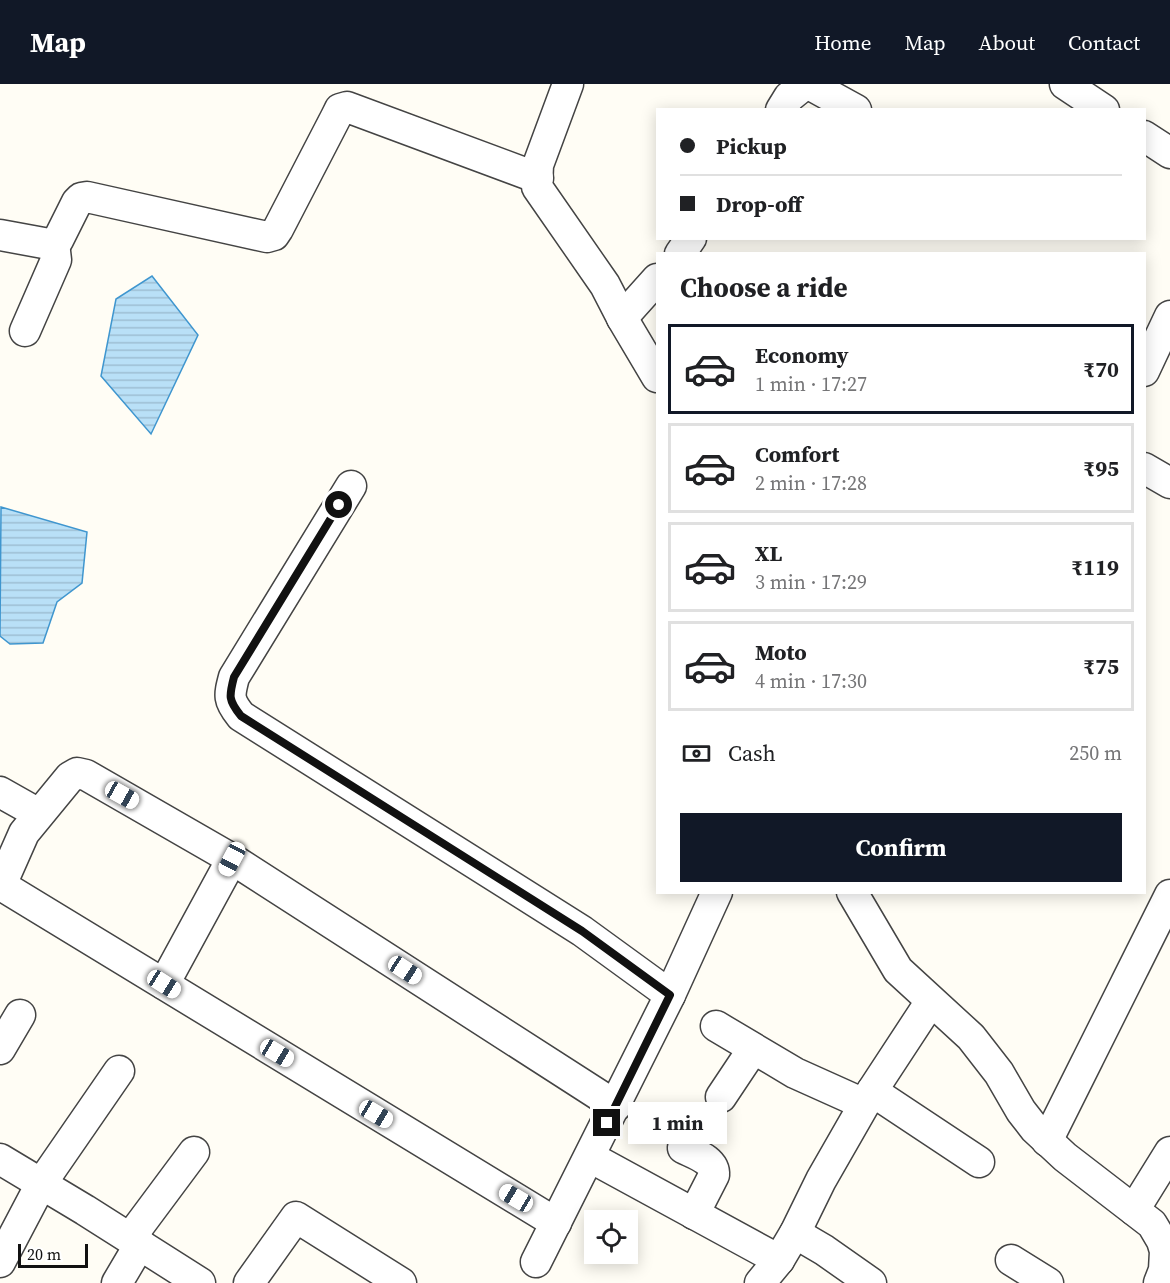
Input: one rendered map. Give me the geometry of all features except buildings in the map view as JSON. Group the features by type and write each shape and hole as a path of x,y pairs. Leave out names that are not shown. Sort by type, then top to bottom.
{"street":[{"path":"568,84 538,165 537,187 605,285 656,375"},
{"path":"782,108 789,97 807,84 852,108"},
{"path":"1065,84 1101,108"},
{"path":"0,235 54,243 58,240 77,202 87,197 260,237 274,235 340,109 347,107 538,178"},
{"path":"1146,137 1170,153"},
{"path":"25,331 56,260 54,243"},
{"path":"622,318 656,280"},
{"path":"1146,367 1170,316"},
{"path":"1146,469 1170,483"},
{"path":"351,486 234,677 230,692 231,704 241,716 582,931 670,995"},
{"path":"556,1223 0,885 24,833 70,777 77,773 86,775 232,859 616,1106"},
{"path":"0,792 39,814"},
{"path":"164,984 232,859"},
{"path":"536,1262 616,1106 716,894"},
{"path":"853,894 898,970 971,1037 988,1057 1021,1111 1047,1141 1152,1224 1164,1228 1162,1241 1165,1261 1159,1283"},
{"path":"1047,1141 1170,895"},
{"path":"590,1157 694,1214 769,1272 795,1233 821,1180 868,1098 931,1001"},
{"path":"0,1049 20,1015"},
{"path":"716,1026 795,1073 868,1098 980,1162"},
{"path":"721,1096 753,1049"},
{"path":"0,1262 41,1184 119,1071"},
{"path":"683,1148 712,1164 715,1170 694,1214"},
{"path":"117,1283 135,1241 194,1152"},
{"path":"1134,1210 1170,1152"},
{"path":"0,1159 200,1283"},
{"path":"249,1283 296,1217 401,1283"},
{"path":"795,1233 872,1283"},
{"path":"1011,1260 1048,1283"}],"water":[{"path":"152,276 198,335 151,434 101,376 116,299"},
{"path":"1,507 87,532 82,583 57,602 43,643 10,644 0,636"}],"route":[{"path":"339,505 234,677 230,692 231,704 241,716 582,931 670,995 607,1123"}]}
